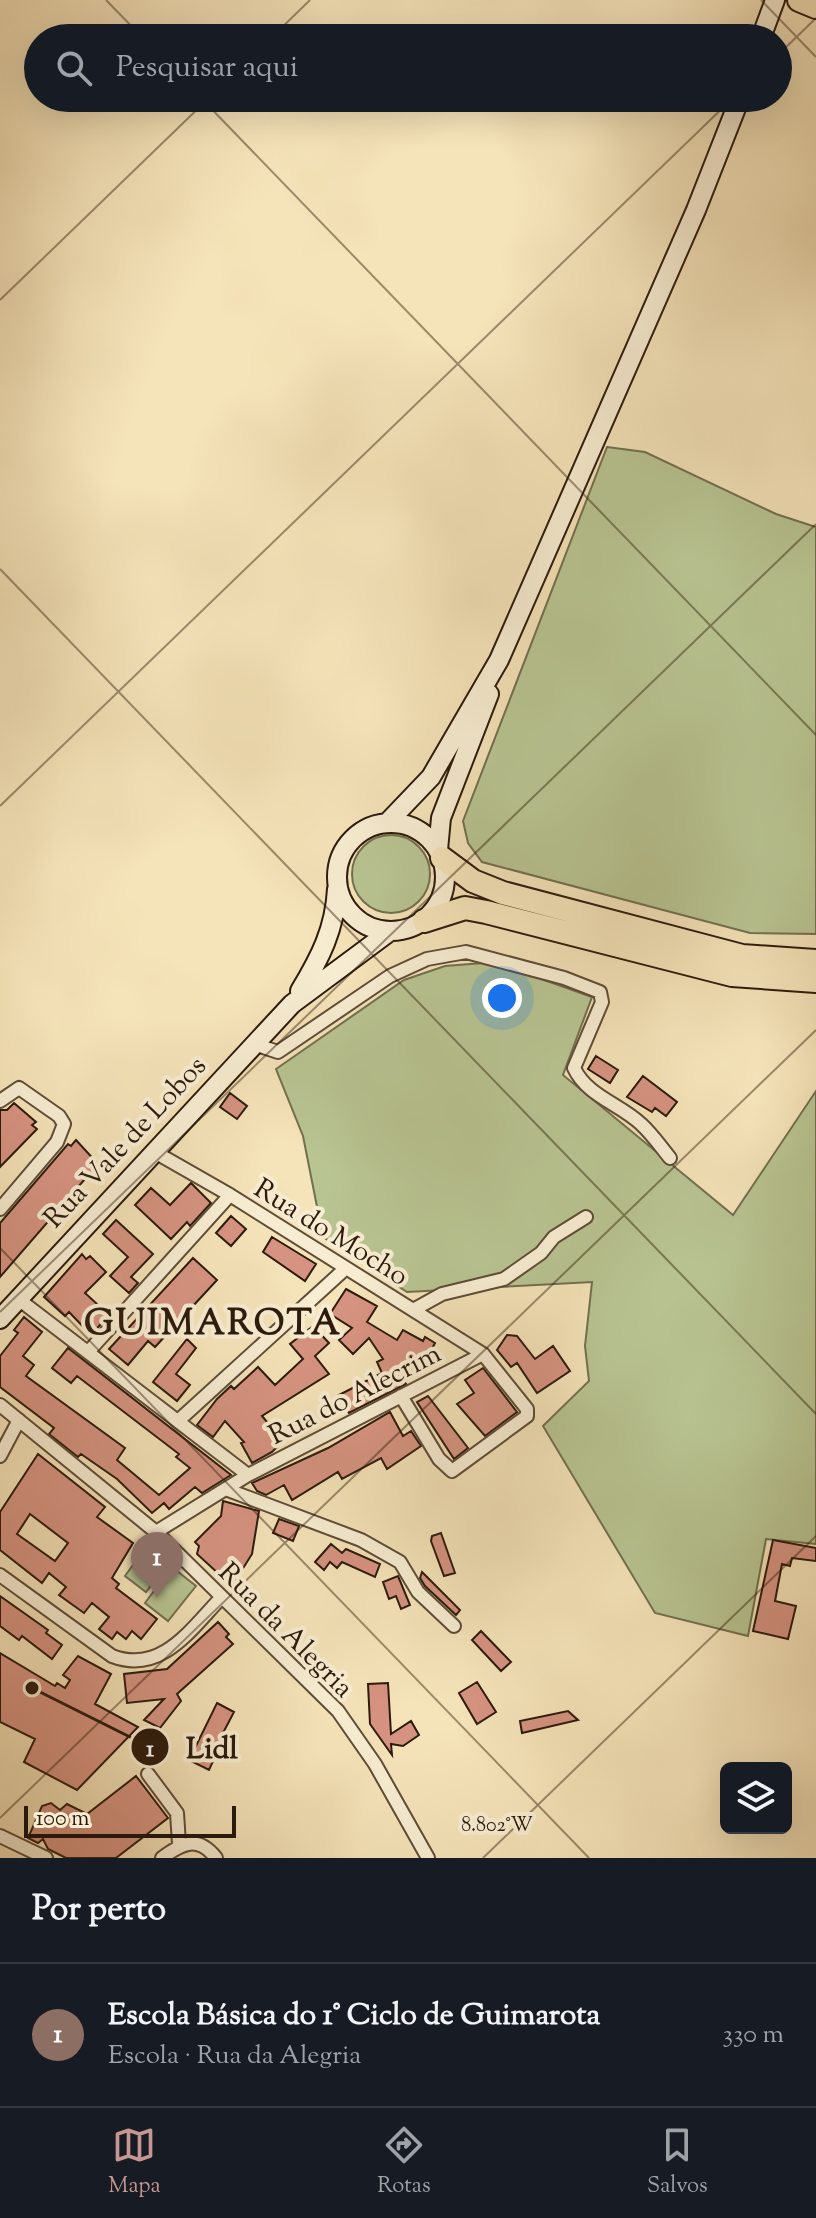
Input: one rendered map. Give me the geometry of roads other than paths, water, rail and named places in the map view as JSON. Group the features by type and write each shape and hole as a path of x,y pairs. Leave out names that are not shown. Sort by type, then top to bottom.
{"highway":[{"path":"799,0 816,7"},
{"path":"440,854 473,881 503,893 742,956 816,961"},
{"path":"424,921 465,908 732,975 816,981"}],"main road":[{"path":"766,24 775,0"},
{"path":"292,1004 389,932 407,929 424,921 441,899 445,886 440,854 441,818 499,660 696,210 734,112"},
{"path":"292,1004 324,949 336,916 338,866 344,848 357,834 388,822 431,777 499,660"},
{"path":"388,822 417,829 440,854"},
{"path":"337,885 349,912 360,922 389,932"},
{"name":"Rua Vale de Lobos","path":"0,1319 292,1004"}],"street":[{"path":"254,1044 278,1052 390,976 427,959 466,952 503,960 600,992 602,1002 574,1068 581,1081 640,1123 670,1158"},
{"path":"0,1101 19,1088 59,1116 64,1124 57,1142 0,1209"},
{"name":"Rua do Mocho","path":"153,1151 230,1195 483,1354 527,1409 527,1416 459,1468 446,1468 401,1396"},
{"path":"89,1351 230,1195"},
{"path":"413,1310 442,1294 504,1279 541,1253 554,1237 586,1217"},
{"path":"178,1421 346,1268"},
{"path":"17,1298 248,1475"},
{"name":"Rua do Alecrim","path":"156,1532 248,1475 483,1354"},
{"name":"Rua da Alegria","path":"0,1405 156,1532 338,1711 375,1764 428,1858"},
{"path":"0,1456 19,1420"},
{"path":"228,1490 361,1540 400,1562 418,1592 454,1626"},
{"path":"0,1575 112,1656 125,1661 162,1655 221,1598"},
{"path":"148,1774 177,1813 179,1844"},
{"path":"0,1836 46,1858"},
{"path":"162,1858 179,1844 204,1845 216,1858"}],"place":[{"name":"Escola Básica do 1° Ciclo de Guimarota","path":"157,1598"},
{"name":"Lidl","path":"32,1688"}],"district":[{"name":"GUIMAROTA","path":"213,1321"}]}
